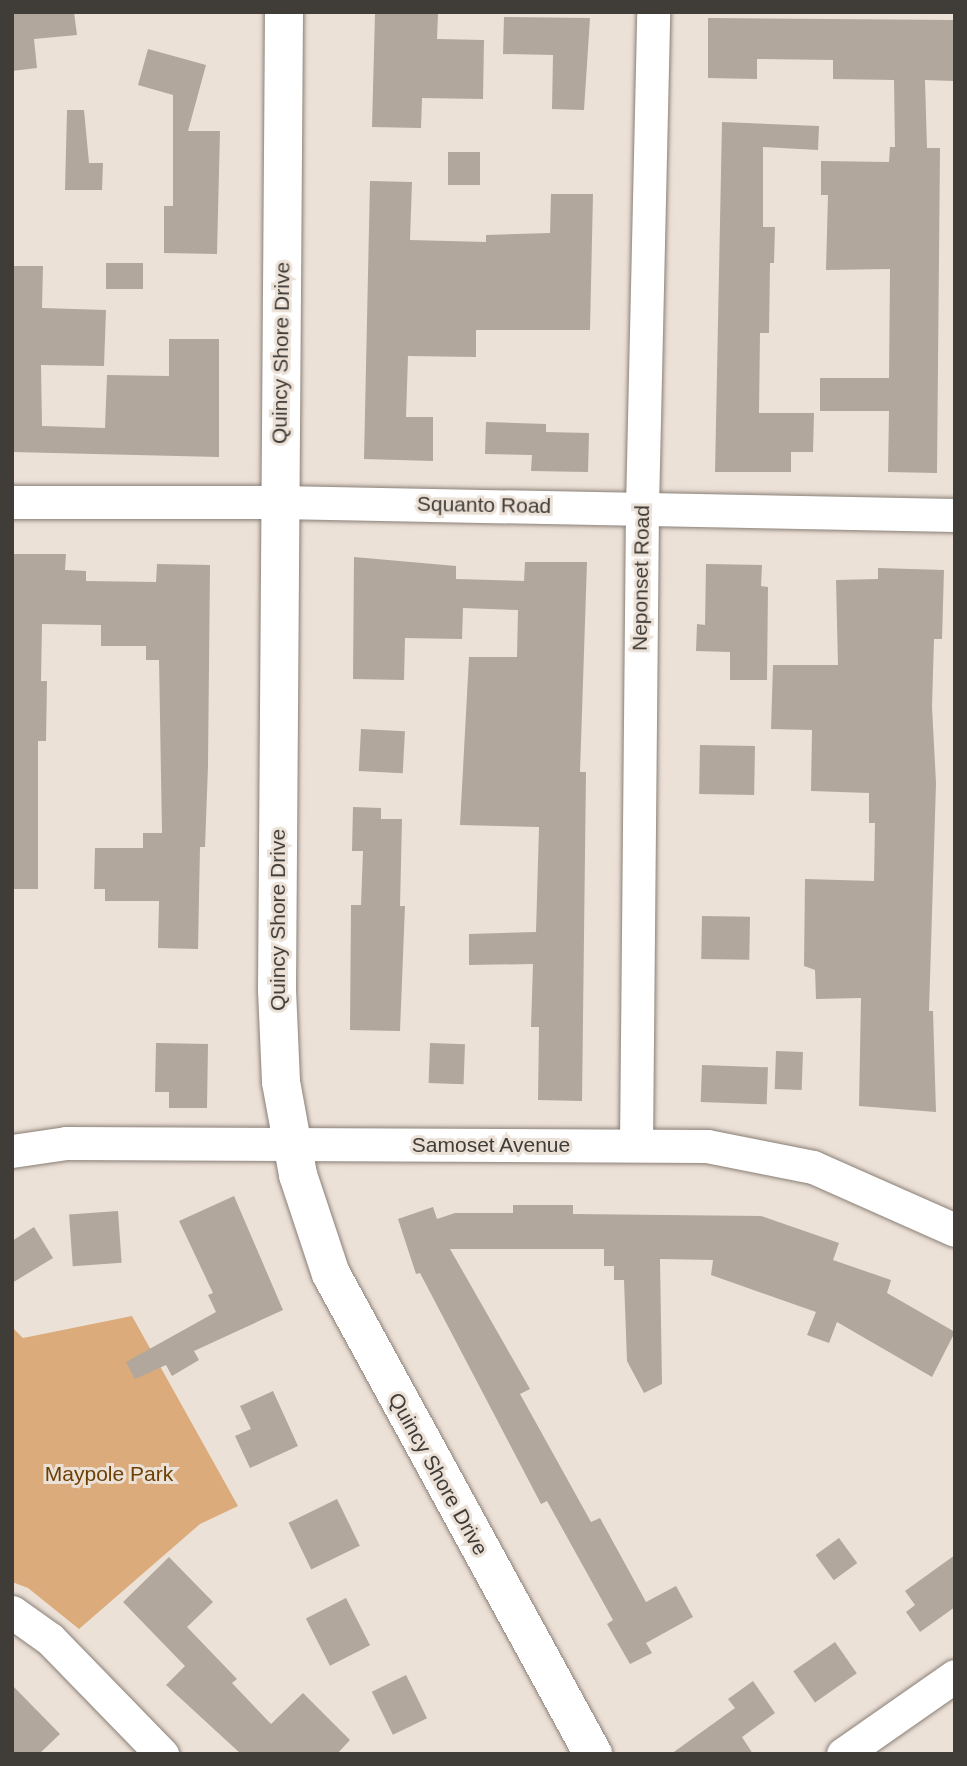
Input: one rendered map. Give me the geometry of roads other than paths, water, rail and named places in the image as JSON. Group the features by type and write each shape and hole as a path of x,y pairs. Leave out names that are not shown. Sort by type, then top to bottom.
{"main road":[{"name":"Quincy Shore Drive","path":"284,12 277,990 281,1082 298,1175 331,1274 593,1754"}],"street":[{"name":"Neponset Road","path":"636,1144 642,508 653,12"},
{"name":"Squanto Road","path":"12,502 279,502 955,515"},
{"name":"Samoset Avenue","path":"12,1151 66,1143 707,1146 813,1167 955,1230"},
{"path":"12,1612 50,1639 162,1754"},
{"path":"844,1754 955,1676"}],"park label":[{"name":"Maypole Park","path":"109,1474"}]}
